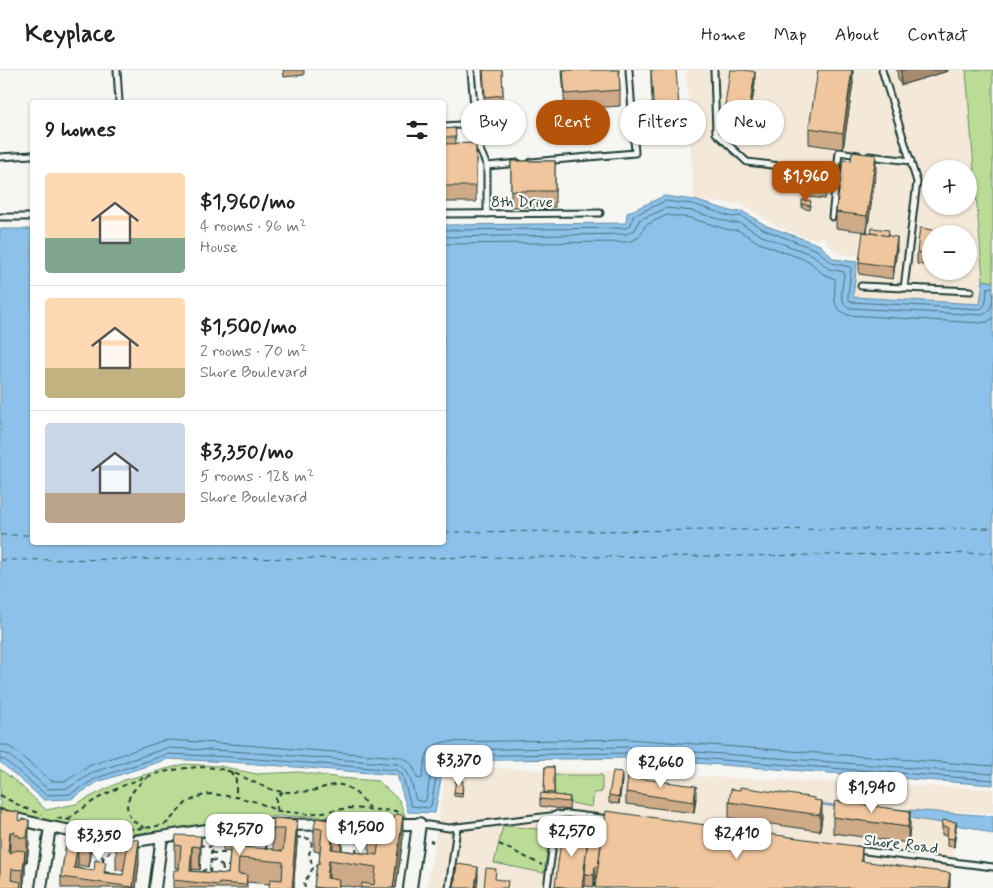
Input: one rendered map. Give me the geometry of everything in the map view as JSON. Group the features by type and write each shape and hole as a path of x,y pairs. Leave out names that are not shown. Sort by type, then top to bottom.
{"street":[{"path":"0,815 51,822 122,841 240,825 420,824 410,888"},
{"path":"41,888 51,822"},
{"path":"155,888 162,837"}],"lane":[{"path":"117,70 119,100"},
{"path":"471,70 473,100"},
{"path":"487,166 635,153 629,70"},
{"path":"714,70 716,133 747,162 837,173"},
{"path":"882,70 917,182 904,288"},
{"path":"446,126 461,125"},
{"path":"477,145 487,166 487,214"},
{"path":"832,217 839,152 911,161"},
{"path":"0,156 30,155"},
{"name":"8th Drive","path":"446,214 600,213"},
{"path":"0,217 30,217"},
{"path":"861,286 971,292"},
{"path":"547,888 557,814"},
{"path":"420,824 450,828 557,814 616,820"},
{"path":"449,888 457,827"},
{"name":"Shore Road","path":"854,850 993,867"}],"path":[{"path":"68,819 108,792 130,782 182,768 209,768 230,771 266,788 283,792 309,791 338,784 346,786 358,795 369,808"},
{"path":"230,771 236,780 236,796"},
{"path":"146,828 132,820 127,808 129,796 137,785 150,776"},
{"path":"278,811 276,797 283,792"},
{"path":"51,822 68,819 129,829 146,828 162,825 186,803 194,799 204,795 217,794 236,796 278,811 310,814 349,808 369,808 396,812 400,817"},
{"path":"0,795 24,808 44,815"},
{"path":"169,820 174,827"},
{"path":"356,858 358,833"},
{"path":"265,852 267,836"},
{"path":"290,836 311,839 312,841 309,853 313,868 304,883 305,888"},
{"path":"210,874 212,839"},
{"path":"499,844 544,866"},
{"path":"196,845 211,847"},
{"path":"99,846 103,859 102,866"},
{"path":"103,859 112,848"},
{"path":"211,853 230,853"},
{"path":"211,860 216,861 222,866 231,866"},
{"path":"78,865 82,869 92,870"},
{"path":"197,872 202,872 210,866"},
{"path":"222,866 224,878"},
{"path":"101,872 115,874"}],"shaded area":[{"path":"686,70 966,70 973,160 922,160 922,215 977,215 977,206 983,280 981,304 853,297 858,254 852,256 840,254 829,246 823,236 818,239 809,238 778,227 743,205 694,200 691,145 706,145 706,100 688,100"},
{"path":"447,766 993,789 993,813 959,812 949,888 427,888"}],"green space":[{"path":"966,70 993,70 993,282 983,280 977,206 977,160 973,160"},
{"path":"185,764 220,766 256,774 300,772 378,781 399,800 406,818 275,816 236,819 153,832 120,835 0,810 0,769 46,810 76,804 124,780"},
{"path":"554,775 602,775 602,792 594,793 592,807 555,800"},
{"path":"503,826 550,830 544,873 494,863"}],"water":[{"path":"664,196 694,200 734,212 742,211 767,226 820,245 834,259 857,262 853,297 980,304 983,280 993,282 993,785 627,758 444,761 435,813 408,812 397,775 168,759 98,782 71,799 44,800 0,762 0,229 30,229 30,545 446,545 446,225 626,223 627,213"},
{"path":"810,803 993,816 993,835 974,828"}],"building":[{"path":"483,70 502,70 503,95 485,97"},
{"path":"563,70 619,70 620,90 565,94"},
{"path":"651,70 676,70 678,100 653,100"},
{"path":"730,70 755,72 751,100 726,100"},
{"path":"818,70 852,70 843,133 809,128"},
{"path":"455,128 456,137 446,137 446,129"},
{"path":"446,144 476,145 476,186 446,186"},
{"path":"852,152 876,155 867,216 836,212 843,160 851,161"},
{"path":"511,161 555,161 555,191 511,191"},
{"path":"808,169 811,170 810,182 826,185 825,191 809,189 809,186 806,186"},
{"path":"802,200 811,201 810,206 802,204"},
{"path":"872,228 889,230 888,236 871,233"},
{"path":"920,228 922,228 922,253 917,252"},
{"path":"863,232 897,237 893,267 859,262"},
{"path":"545,767 554,767 554,793 544,792"},
{"path":"613,771 622,772 619,797 609,795"},
{"path":"628,777 696,786 694,802 626,792"},
{"path":"456,780 463,781 462,793 454,792"},
{"path":"740,787 815,798 814,800 822,801 820,815 729,802 731,789 740,790"},
{"path":"541,793 570,797 569,802 540,799"},
{"path":"835,801 910,811 908,827 833,817"},
{"path":"0,810 19,812 18,820 29,820 27,838 19,837 19,835 14,835 15,832 10,832 8,852 25,851 23,870 12,869 11,880 21,882 20,888 0,888"},
{"path":"606,811 862,847 861,861 950,873 948,888 595,888"},
{"path":"395,814 403,815 393,888 361,888 362,883 374,885 376,867 329,860 327,878 339,880 338,888 314,887 317,864 319,864 322,829 314,828 316,818 342,822 341,832 333,831 331,849 377,855 380,834 369,833 370,823 393,826"},
{"path":"223,818 247,819 247,829 241,829 240,847 283,851 285,829 273,829 274,818 297,820 292,888 269,888 270,879 282,880 283,862 239,858 238,874 247,875 246,885 219,883 219,885 173,880 174,870 179,870 181,846 175,845 176,835 201,836 200,847 192,846 190,871 228,874 231,829 223,828"},
{"path":"942,820 956,822 954,839 947,838 948,827 942,827"},
{"path":"563,826 589,829 582,888 555,886"},
{"path":"68,830 91,833 89,844 78,842 74,868 94,871 95,860 106,862 104,873 123,875 127,849 116,847 117,837 139,840 133,887 61,877"},
{"path":"589,833 602,835 598,867 595,867 594,875 585,874"},
{"path":"457,864 478,867 475,888 454,888"},
{"path":"486,868 496,869 495,879 508,881 507,888 484,888"}],"ferry route":[{"path":"446,532 993,528"},
{"path":"0,535 30,535"},
{"path":"0,560 993,553"}]}
